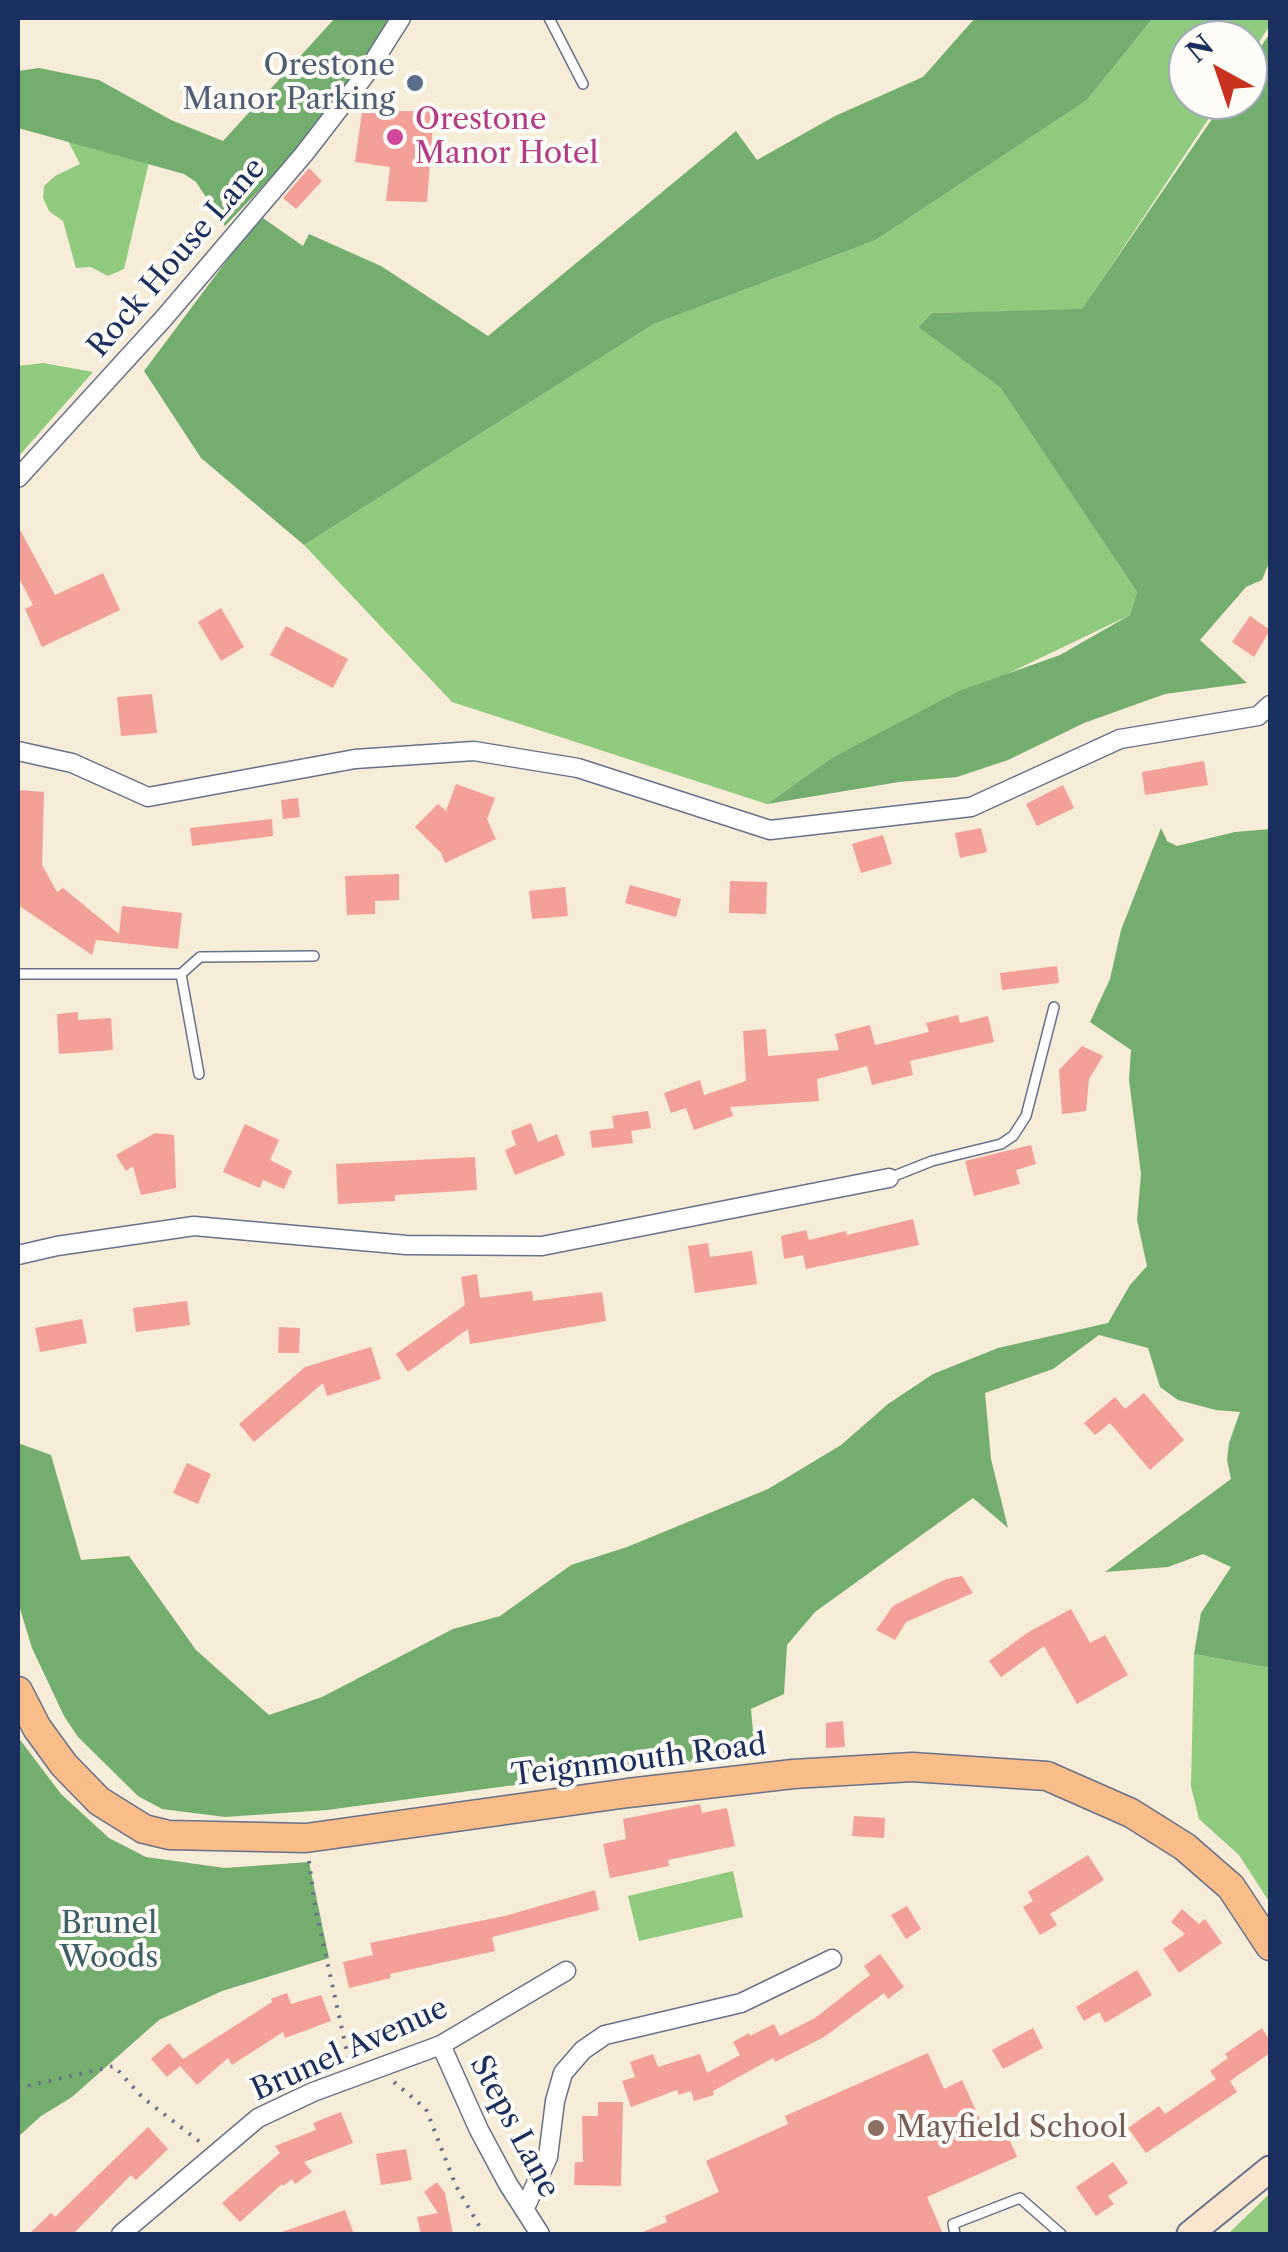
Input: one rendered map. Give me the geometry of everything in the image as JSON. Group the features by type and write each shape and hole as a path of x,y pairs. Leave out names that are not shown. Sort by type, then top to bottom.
{"main road":[{"name":"Teignmouth Road","path":"18,1690 37,1728 64,1765 99,1801 144,1828 169,1835 306,1838 793,1774 912,1767 1047,1776 1131,1813 1185,1847 1231,1888 1270,1946"}],"street":[{"name":"Rock House Lane","path":"18,478 164,318 346,100 401,18"},
{"path":"18,751 72,763 148,797 356,759 474,751 578,768 770,830 971,807 1120,738 1258,716 1270,705"},
{"path":"18,1255 194,1226 406,1245 542,1246 889,1178"},
{"path":"525,2208 548,2157 563,2073 584,2050 604,2035 742,2003 832,1960"},
{"name":"Brunel Avenue","path":"121,2234 258,2118 354,2076 441,2045 566,1970"},
{"name":"Steps Lane","path":"441,2045 479,2130 540,2234"},
{"path":"1190,2234 1270,2168"}],"lane":[{"path":"549,18 584,84"},
{"path":"346,100 370,105"},
{"path":"18,974 181,974 200,957 314,956"},
{"path":"181,974 199,1074"},
{"path":"889,1178 1000,1144 1013,1136 1026,1116 1054,1006"},
{"path":"955,2234 953,2224 1020,2198 1062,2234"}],"path":[{"path":"306,1838 315,1906 354,2076"},
{"path":"18,2088 114,2066 142,2097 213,2154"},
{"path":"378,2069 426,2109 456,2186 484,2234"}],"green space":[{"path":"335,18 393,18 370,58 287,161 225,226 196,182 184,174 18,128 18,71 39,68 99,80 171,120 223,141"},
{"path":"975,18 1153,18 1087,100 876,240 654,324 304,545 201,458 144,371 260,216 303,246 309,234 381,266 488,336 736,131 757,160 835,116 923,77"},
{"path":"1153,18 1270,18 1268,28 1268,20 1168,20 1168,120 1208,120 1082,310 932,313 918,327 1000,386 1137,592 1130,615 830,759 767,804 452,702 304,545 654,324 876,240 1087,100"},
{"path":"1270,33 1270,560 1262,580 1246,587 1200,640 1247,683 1165,694 1084,723 1008,760 957,777 899,782 767,804 830,759 959,691 1060,655 1130,615 1137,592 1000,387 918,327 932,313 1082,309 1211,120 1268,120"},
{"path":"68,141 149,162 124,269 108,276 91,267 76,268 63,221 49,211 43,198 44,186 80,164"},
{"path":"43,363 93,372 18,457 18,366"},
{"path":"1161,828 1167,841 1177,846 1235,832 1270,829 1270,1668 1194,1654 1201,1613 1231,1567 1203,1554 1168,1567 1105,1572 1231,1479 1229,1443 1240,1412 1178,1400 1160,1387 1148,1348 1099,1335 1053,1369 985,1393 991,1459 1008,1528 973,1498 815,1612 787,1645 784,1694 751,1709 755,1753 327,1810 225,1817 162,1809 138,1796 78,1737 32,1648 18,1602 18,1443 51,1455 81,1560 129,1556 196,1650 269,1715 322,1697 453,1629 500,1616 571,1565 627,1547 768,1489 841,1445 888,1404 933,1374 998,1348 1108,1323 1130,1285 1147,1266 1137,1220 1141,1174 1129,1080 1131,1050 1090,1022 1110,979 1121,930"},
{"path":"1194,1654 1270,1668 1270,1903 1239,1855 1199,1819 1191,1786"},
{"name":"Brunel Woods","path":"18,1737 61,1794 109,1838 146,1857 225,1868 309,1862 329,1958 222,1991 159,2020 72,2097 41,2116 18,2137"},
{"path":"733,1871 743,1917 639,1941 628,1896"},
{"path":"1270,2193 1270,2234 1228,2234 1258,2205"}],"building":[{"name":"Orestone Manor Hotel","path":"434,111 427,202 386,201 390,167 355,162 362,112"},
{"path":"309,168 322,181 296,209 283,198"},
{"path":"18,526 55,595 103,573 120,610 42,647 25,609 33,605 18,576"},
{"path":"221,608 244,647 221,661 198,622"},
{"path":"1250,616 1270,630 1254,657 1232,642"},
{"path":"286,626 348,659 333,688 270,655"},
{"path":"152,694 157,733 121,736 117,697"},
{"path":"1204,761 1208,785 1145,795 1142,772"},
{"path":"456,784 495,798 487,819 496,839 445,863 441,853 415,827 438,804 446,811"},
{"path":"1063,785 1074,808 1037,826 1026,804"},
{"path":"18,790 44,792 42,865 57,892 63,888 119,934 122,906 182,913 178,949 96,940 92,955 18,905"},
{"path":"298,798 300,817 283,819 281,800"},
{"path":"272,819 273,836 192,846 190,828"},
{"path":"981,828 987,852 960,858 955,833"},
{"path":"883,835 892,864 861,873 852,844"},
{"path":"399,874 399,900 375,901 375,914 347,915 345,876"},
{"path":"730,881 767,882 766,914 729,913"},
{"path":"630,885 681,899 676,917 625,903"},
{"path":"565,887 568,916 532,919 529,891"},
{"path":"1057,966 1059,983 1002,990 1000,973"},
{"path":"78,1012 78,1020 111,1018 113,1050 59,1054 57,1014"},
{"path":"958,1015 960,1023 988,1016 994,1042 910,1061 913,1075 872,1085 867,1066 817,1079 819,1101 730,1107 733,1116 694,1130 686,1108 671,1113 664,1093 700,1080 704,1095 746,1081 743,1031 766,1029 768,1056 839,1050 835,1034 870,1025 875,1045 929,1032 926,1023"},
{"path":"1082,1046 1103,1056 1089,1079 1086,1111 1062,1114 1059,1070"},
{"path":"648,1111 651,1128 631,1131 633,1143 592,1148 590,1131 614,1128 612,1116"},
{"path":"531,1123 538,1142 557,1134 565,1155 515,1175 505,1150 516,1145 511,1131"},
{"path":"245,1124 279,1140 270,1160 292,1171 284,1189 263,1180 260,1188 223,1172"},
{"path":"155,1133 174,1135 176,1188 141,1195 133,1166 126,1171 116,1155"},
{"path":"1031,1145 1036,1164 1016,1170 1020,1184 974,1196 965,1161"},
{"path":"475,1157 477,1190 395,1195 395,1201 338,1204 336,1164"},
{"path":"913,1219 919,1245 806,1269 803,1255 784,1259 781,1236 806,1230 809,1240"},
{"path":"708,1243 710,1257 752,1251 757,1284 695,1293 688,1246"},
{"path":"477,1274 480,1298 532,1291 533,1301 602,1292 606,1321 470,1344 468,1329 408,1372 396,1354 465,1305 461,1277"},
{"path":"187,1301 190,1325 136,1332 133,1308"},
{"path":"82,1319 87,1343 40,1352 35,1328"},
{"path":"279,1327 300,1328 299,1353 278,1353"},
{"path":"371,1347 381,1379 327,1396 323,1383 254,1442 239,1424 305,1367"},
{"path":"1144,1393 1184,1440 1150,1470 1110,1423 1095,1435 1084,1423 1115,1397 1125,1409"},
{"path":"187,1463 211,1474 198,1504 173,1493"},
{"path":"962,1576 973,1593 906,1622 895,1640 876,1630 893,1606 946,1579"},
{"path":"1071,1609 1090,1643 1105,1635 1128,1675 1077,1704 1044,1646 1001,1677 989,1661 1027,1633"},
{"path":"843,1721 845,1747 826,1748 826,1723"},
{"path":"700,1804 702,1813 727,1808 735,1846 668,1860 669,1866 610,1878 603,1844 626,1839 623,1819"},
{"path":"854,1816 885,1818 884,1838 852,1836"},
{"path":"1088,1855 1104,1880 1050,1914 1057,1925 1040,1935 1023,1907 1033,1901 1028,1892"},
{"path":"595,1890 599,1910 492,1937 495,1951 390,1974 391,1978 349,1988 343,1962 373,1955 370,1943 505,1916"},
{"path":"907,1906 921,1929 906,1939 891,1915"},
{"path":"1182,1909 1199,1924 1205,1919 1222,1943 1179,1973 1163,1949 1185,1934 1171,1922"},
{"path":"880,1954 904,1987 888,1999 884,1993 824,2037 775,2062 773,2058 713,2091 714,2095 694,2101 691,2091 679,2095 677,2090 631,2107 622,2081 635,2077 630,2062 653,2054 658,2067 700,2054 707,2073 740,2055 733,2042 749,2033 750,2036 774,2024 780,2036 815,2018 870,1975 864,1966"},
{"path":"1137,1970 1152,1995 1105,2023 1099,2012 1084,2021 1076,2007"},
{"path":"287,1993 291,2004 321,1995 331,2021 285,2038 283,2032 232,2065 228,2058 197,2085 180,2066 167,2077 151,2059 169,2043 183,2059 272,2002 271,1999"},
{"path":"1033,2028 1043,2048 1003,2069 992,2050"},
{"path":"1262,2028 1270,2041 1270,2053 1230,2081 1237,2092 1146,2153 1128,2128 1159,2106 1165,2114 1216,2079 1210,2071 1228,2058 1225,2054"},
{"path":"928,2053 944,2089 962,2080 984,2128 1001,2120 1017,2157 927,2197 943,2234 638,2234 667,2222 665,2216 719,2192 706,2161 788,2124 785,2116"},
{"path":"598,2102 623,2102 621,2186 574,2185 575,2162 583,2162 582,2116 598,2116"},
{"path":"341,2112 353,2143 304,2162 312,2172 295,2184 292,2179 282,2184 240,2222 222,2203 280,2153 275,2146 316,2130 313,2123"},
{"path":"148,2127 168,2149 136,2180 131,2175 73,2234 29,2234 51,2213 55,2217"},
{"path":"406,2149 412,2180 381,2185 376,2154"},
{"path":"1113,2162 1128,2183 1108,2196 1114,2204 1096,2216 1076,2187"},
{"path":"437,2182 445,2193 453,2234 421,2234 417,2217 438,2213 424,2192"},
{"path":"345,2210 354,2234 282,2234 282,2232"}],"place":[{"name":"Orestone Manor Parking","path":"415,83"},
{"name":"Orestone Manor Hotel","path":"395,137"},
{"name":"Mayfield School","path":"876,2128"}]}
